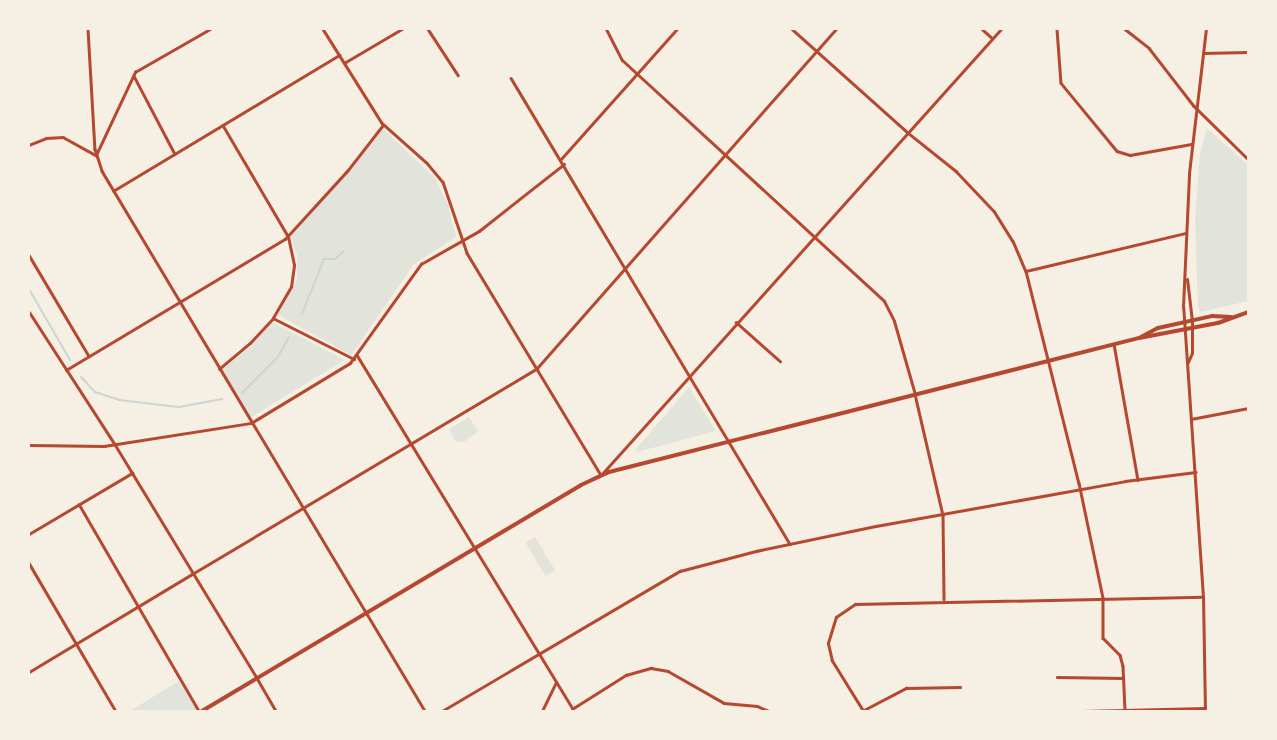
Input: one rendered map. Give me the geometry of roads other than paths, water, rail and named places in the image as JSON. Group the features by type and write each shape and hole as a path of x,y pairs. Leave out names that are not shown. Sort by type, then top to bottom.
{"main road":[{"path":"201,711 601,475 730,440 1114,344 1184,330 1248,312"},
{"path":"1139,338 1158,328 1192,321 1233,317"}],"street":[{"path":"88,29 96,155 113,191 365,614 425,711"},
{"path":"96,155 134,74 210,29"},
{"path":"323,29 384,125 438,175 450,198 461,240 601,475 814,235 1001,29"},
{"path":"344,63 402,29"},
{"path":"428,29 458,75"},
{"path":"606,29 617,56 814,235 888,307 915,394 943,515 944,600"},
{"path":"560,159 677,29"},
{"path":"792,29 907,132 956,171 994,210 1007,230 1026,271 1080,490 1103,598 1103,638 1120,655 1125,710"},
{"path":"29,672 76,642 537,368 836,29"},
{"path":"982,29 992,38"},
{"path":"1057,29 1060,83 1117,151 1130,155 1191,144"},
{"path":"1125,29 1150,48 1194,106 1248,159"},
{"path":"1082,711 1205,710 1203,597 1184,323 1185,233 1191,144 1194,106 1206,29"},
{"path":"1203,53 1248,52"},
{"path":"113,191 339,55"},
{"path":"134,74 176,154"},
{"path":"511,78 730,440 790,544"},
{"path":"66,370 288,236 348,170 384,125"},
{"path":"219,369 250,343 273,318 293,279 294,258 288,236 223,126"},
{"path":"29,145 46,138 63,137 96,155"},
{"path":"29,445 114,445 251,423 354,359 416,269 461,240 479,231 564,164"},
{"path":"1026,271 1185,233"},
{"path":"29,255 89,356"},
{"path":"1186,276 1192,321 1192,353 1188,363"},
{"path":"29,312 132,473 276,711"},
{"path":"273,318 354,359"},
{"path":"736,322 780,361"},
{"path":"1114,344 1138,480"},
{"path":"357,355 411,442 473,549 573,710 626,675 651,668 668,671 724,703 757,706 769,711"},
{"path":"1191,419 1248,408"},
{"path":"442,711 538,652 680,571 790,544 1080,490 1195,472"},
{"path":"29,534 132,473"},
{"path":"79,504 201,711"},
{"path":"29,563 116,711"},
{"path":"960,687 906,688 862,711 832,661 828,637 833,622 845,609 875,601 1203,597"},
{"path":"1056,677 1123,678"},
{"path":"542,711 556,682"}],"waterway":[{"path":"302,314 324,259 335,259 344,251"},
{"path":"29,289 70,360"},
{"path":"242,393 277,358 289,337"},
{"path":"81,377 95,392 119,400 179,407 222,399"}]}
